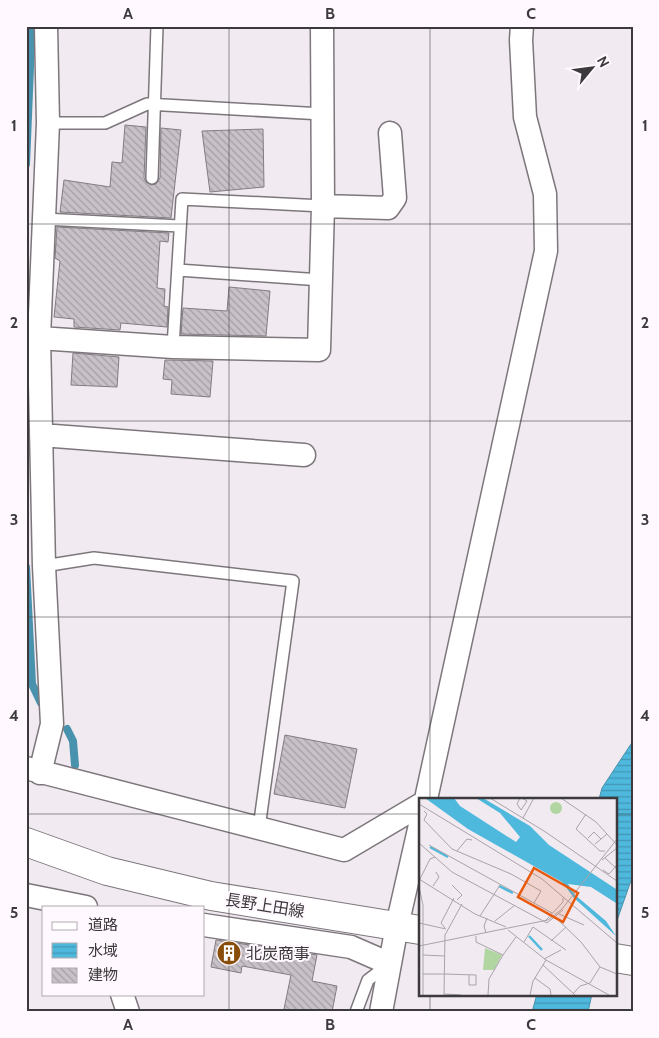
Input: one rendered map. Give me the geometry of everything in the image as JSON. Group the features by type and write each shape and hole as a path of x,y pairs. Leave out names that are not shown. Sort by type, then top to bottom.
{"main road":[{"name":"長野上田線","path":"26,842 107,871 211,896 411,928"},
{"path":"616,958 633,961"}],"street":[{"path":"46,26 48,123 44,219 34,263 39,338 44,566 52,724 33,771 344,850 419,806"},
{"path":"39,338 173,347 319,350 323,206 322,26"},
{"path":"426,798 546,251 545,194 524,118 522,26"},
{"path":"323,206 388,208 395,198 390,133"},
{"path":"41,435 304,455"},
{"path":"381,1012 390,964 411,928 419,836"},
{"path":"26,895 81,906"},
{"path":"205,925 351,947 390,964"},
{"path":"123,996 128,1012"}],"lane":[{"path":"152,178 158,26"},
{"path":"48,123 105,123 148,104 322,114"},
{"path":"173,347 182,199 323,206"},
{"path":"44,219 180,226"},
{"path":"178,270 320,280"},
{"path":"44,566 94,558 293,581 259,828"},
{"path":"356,1012 368,980 390,964"}],"water":[{"path":"633,741 633,875 616,923 616,798 599,798 602,788"},
{"path":"536,996 592,996 588,1012 532,1012"}],"building":[{"path":"125,125 146,127 144,178 151,185 156,184 160,178 161,128 181,130 171,218 60,212 64,180 110,187 112,162 122,163"},
{"path":"263,129 264,187 210,192 202,131"},
{"path":"57,227 169,233 168,242 160,241 157,288 165,289 164,306 168,307 167,327 121,323 120,330 74,327 74,319 54,317 60,261 55,258"},
{"path":"229,287 270,291 266,336 181,334 183,308 227,311"},
{"path":"73,353 119,357 117,387 71,385"},
{"path":"165,360 213,361 210,397 171,394 172,380 163,379"},
{"path":"285,735 357,749 345,808 274,794"},
{"path":"216,940 317,955 312,981 337,986 332,1012 298,1012 284,1009 291,975 242,966 241,973 211,967"}],"waterway":[{"path":"26,164 30,26"},
{"path":"26,567 32,684 41,703"},
{"path":"67,729 73,741 75,765"}],"place":[{"name":"北炭商事","path":"229,953"}]}
